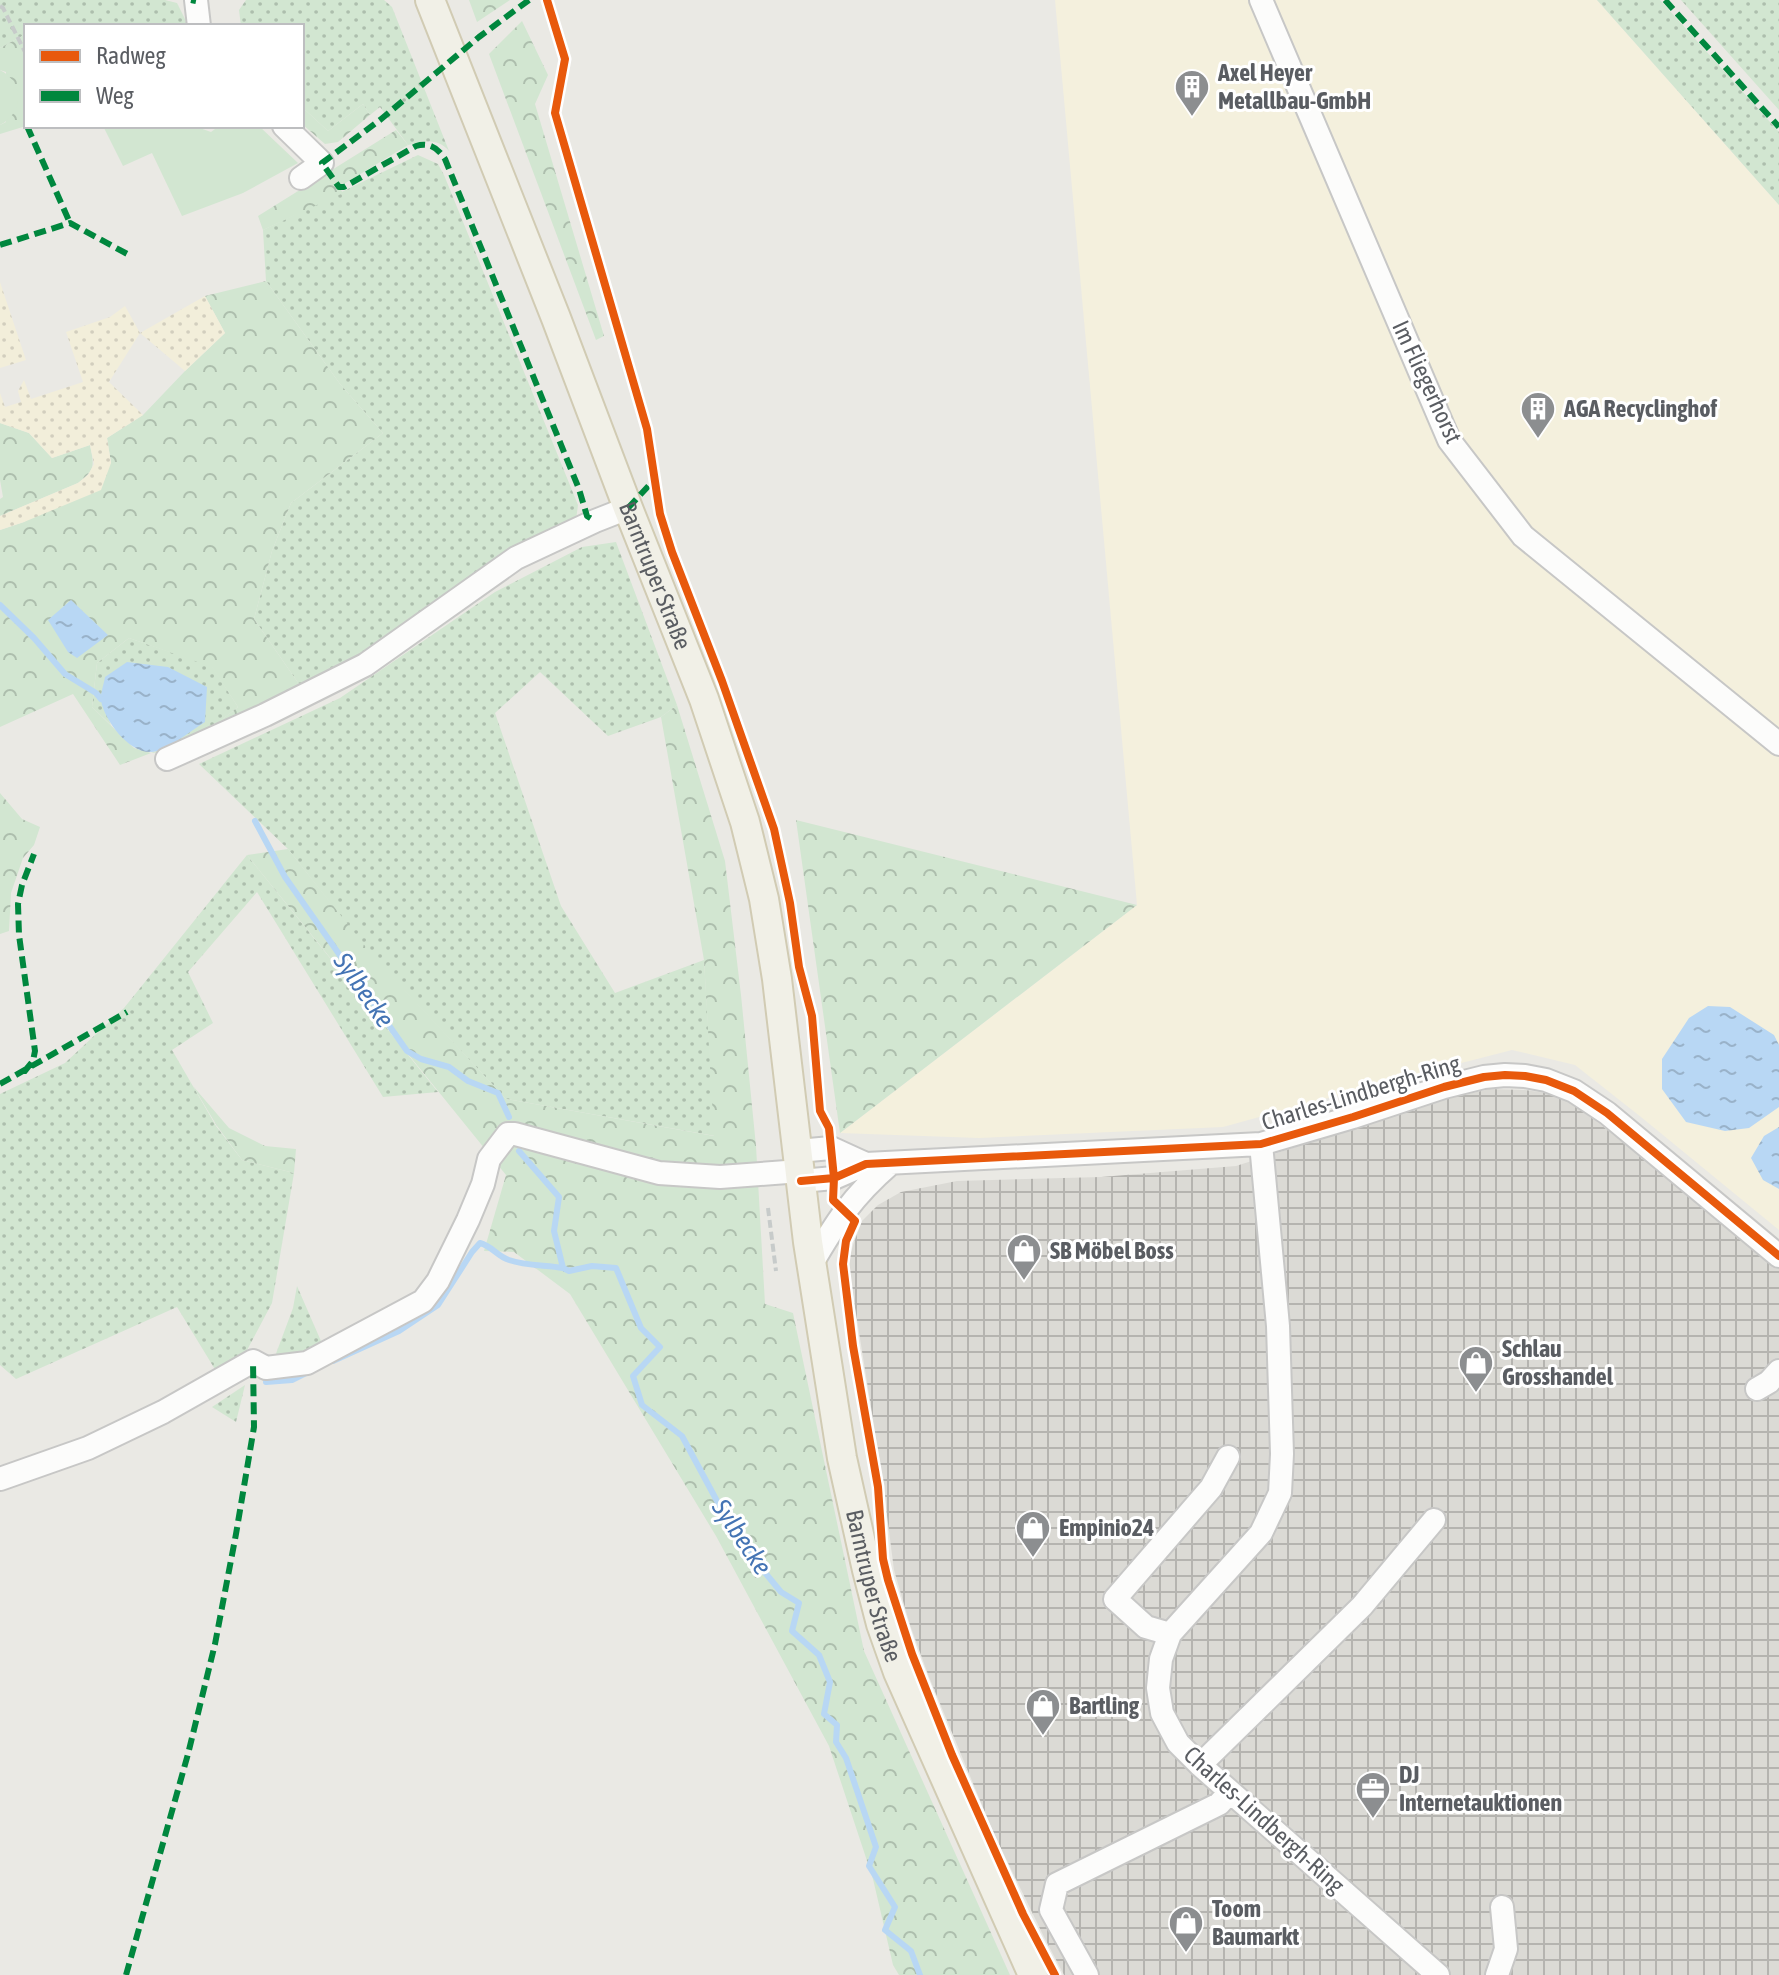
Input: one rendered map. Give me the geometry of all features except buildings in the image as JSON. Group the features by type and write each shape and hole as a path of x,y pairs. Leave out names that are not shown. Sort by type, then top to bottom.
{"main road":[{"name":"Barntruper Straße","path":"430,0 704,699 745,822 764,899 787,1054 811,1265 842,1458 867,1570 898,1672 1033,1975"}],"street":[{"path":"196,0 199,24"},
{"name":"Im Fliegerhorst","path":"1261,0 1449,440 1523,536 1779,744"},
{"path":"286,128 322,163 301,178"},
{"path":"173,756 365,665 516,558 628,508"},
{"name":"Charles-Lindbergh-Ring","path":"799,1168 834,1178 866,1164 1261,1144 1444,1087 1505,1075 1546,1080 1574,1091 1607,1113 1779,1256"},
{"path":"0,1479 88,1448 163,1412 253,1361 266,1368 307,1363 423,1301 438,1281 468,1220 483,1184 489,1159 508,1134 659,1173 720,1177 799,1168"},
{"name":"Charles-Lindbergh-Ring","path":"1261,1144 1278,1326 1282,1454 1280,1493 1261,1533 1170,1634 1161,1659 1158,1688 1162,1713 1178,1743 1200,1765 1438,1975"},
{"name":"Charles-Lindbergh-Ring","path":"799,1168 831,1148 866,1164"},
{"path":"811,1265 844,1211 864,1187 890,1164"},
{"path":"1757,1389 1779,1371"},
{"path":"1170,1634 1146,1627 1115,1599 1211,1488 1228,1457"},
{"path":"1200,1765 1362,1606 1434,1520"},
{"path":"1087,1975 1051,1910 1057,1884 1219,1804 1230,1792"},
{"path":"1497,1975 1506,1949 1502,1907"}],"path":[{"path":"0,6 24,50"},
{"path":"768,1208 776,1271"}],"shaded area":[{"path":"1055,0 1597,0 1779,205 1779,1230 1575,1065 1512,1050 1223,1127 979,1138 840,1133 1137,905"},
{"path":"1490,1089 1546,1093 1567,1100 1779,1268 1779,1975 1064,1975 994,1834 929,1677 894,1570 848,1264 862,1221 878,1205 901,1192 957,1181 1101,1177 1236,1166 1446,1099"}],"green space":[{"path":"0,0 165,0 177,3 186,24 24,24 24,35 0,48"},
{"path":"246,0 384,0 392,7 449,151 435,142 408,145 380,107 370,115 363,104 328,131 304,109 304,24 241,24 239,10"},
{"path":"469,0 510,0 477,22"},
{"path":"1597,0 1660,0 1779,132 1779,205"},
{"path":"1681,0 1779,0 1779,110"},
{"path":"522,21 548,75 535,104 604,336 596,340 489,54"},
{"path":"24,35 24,127 0,134 0,125 6,122 6,72 0,70 0,48"},
{"path":"0,70 14,82 18,98 14,113 0,125"},
{"path":"363,104 370,115 338,142 325,144 304,126 304,109 328,131"},
{"path":"104,128 200,128 211,132 216,128 261,128 298,163 243,193 182,216 152,153 123,166"},
{"path":"396,130 408,145 339,187 343,193 263,230 258,216"},
{"path":"418,155 438,164 444,175 578,505 576,520 393,639 303,690 254,619 272,551 291,503 383,433 340,384 266,281 263,230"},
{"path":"266,281 340,384 383,433 291,503 272,551 254,619 303,690 198,738 238,707 212,667 129,638 97,663 92,707 134,748 151,753 120,765 73,694 0,727 0,530 24,522 111,463 107,438 143,415 225,333 205,296"},
{"path":"0,423 29,433 52,458 90,445 91,470 78,483 0,516 0,499 3,497"},
{"path":"616,542 677,705 661,717 608,736 540,672 495,713 561,906 615,993 704,960 715,1136 506,1099 372,956 288,849 199,764 340,698 495,592 582,547"},
{"path":"129,638 212,666 238,707 187,743 164,752 151,753 164,748 101,699 111,725 92,707 97,663"},
{"path":"677,705 725,861 756,1146 765,1304 793,1313 864,1651 1010,1975 899,1975 893,1965 873,1879 829,1746 716,1536 570,1294 514,1252 484,1251 506,1175 247,855 288,849 373,956 506,1099 714,1136 704,960 661,717"},
{"path":"0,793 22,819 40,827 34,845 23,858 11,893 9,931 0,934"},
{"path":"796,820 1137,905 840,1133"},
{"path":"247,855 438,1092 383,1097 257,892 188,972 213,1023 172,1050 216,1126 242,1160 294,1173 272,1303 246,1352 216,1371 177,1307 16,1379 0,1365 0,1094 65,1063 124,1008"},
{"path":"193,1086 229,1128 265,1146 296,1149 294,1173 242,1160"},
{"path":"297,1286 324,1348 274,1359 293,1308"},
{"path":"245,1385 236,1422 212,1407"}],"sand":[{"path":"0,282 26,360 0,368"},
{"path":"205,296 225,333 185,371 140,333"},
{"path":"125,306 140,333 109,382 143,415 107,438 111,463 101,490 0,530 0,516 78,483 88,475 94,464 90,445 52,458 29,433 0,423 0,393 5,407 21,402 18,391 24,380 31,399 83,382 66,332 110,317"}],"water":[{"path":"71,600 108,635 77,658 68,652 48,620"},
{"path":"127,662 168,667 207,687 205,722 157,751 143,751 127,742 107,718 101,698 105,677"},
{"path":"1708,1006 1730,1007 1774,1035 1779,1045 1779,1107 1749,1128 1725,1131 1686,1122 1662,1089 1662,1059 1689,1018"},
{"path":"1779,1127 1779,1189 1763,1180 1751,1158 1764,1136"}],"waterway":[{"name":"Sylbecke","path":"0,605 65,674 101,699"},
{"name":"Sylbecke","path":"255,821 285,877 407,1051 421,1059 449,1067 468,1081 498,1093 509,1117"},
{"name":"Sylbecke","path":"519,1151 559,1197 554,1231 563,1268 569,1271 592,1266 616,1268 641,1328 660,1347 633,1376 642,1405 682,1436 738,1540 781,1592 799,1603 792,1631 819,1655 830,1682 824,1714 837,1725 836,1742 846,1758 876,1847 869,1866 895,1907 885,1930 911,1951 920,1975"},
{"path":"333,1361 399,1331 438,1305 480,1243 509,1260 563,1268"},
{"path":"266,1382 292,1380 308,1372"}],"marked path":[{"path":"191,0 196,1"},
{"path":"529,0 322,163 339,187 344,187 416,146 429,145 442,155 579,489 587,516 595,521"},
{"path":"1665,0 1779,127"},
{"path":"28,128 70,223"},
{"path":"0,245 70,223 131,256"},
{"path":"628,508 655,479"},
{"path":"24,1072 33,1061 35,1051 19,935 18,904 34,854"},
{"path":"0,1084 127,1012"},
{"path":"126,1975 188,1754 215,1644 254,1427 253,1361"}],"cycle path":[{"path":"547,0 565,59 555,113 647,429 660,514 774,829 790,903 799,967 812,1016 820,1111 829,1128 833,1200 855,1221 846,1241 843,1264 853,1346 878,1487 883,1559 888,1580 912,1654 952,1755 1023,1914 1055,1975"},
{"path":"801,1181 834,1178 866,1164 1261,1144 1444,1087 1484,1077 1525,1076 1574,1091 1607,1113 1779,1256"}],"place":[{"name":"Axel Heyer Metallbau-GmbH","path":"1192,118"},
{"name":"AGA Recyclinghof","path":"1538,440"},
{"name":"SB Möbel Boss","path":"1024,1282"},
{"name":"Schlau Grosshandel","path":"1476,1394"},
{"name":"Empinio24","path":"1033,1559"},
{"name":"Bartling","path":"1043,1737"},
{"name":"DJ Internetauktionen","path":"1373,1820"},
{"name":"Toom Baumarkt","path":"1186,1954"}]}
